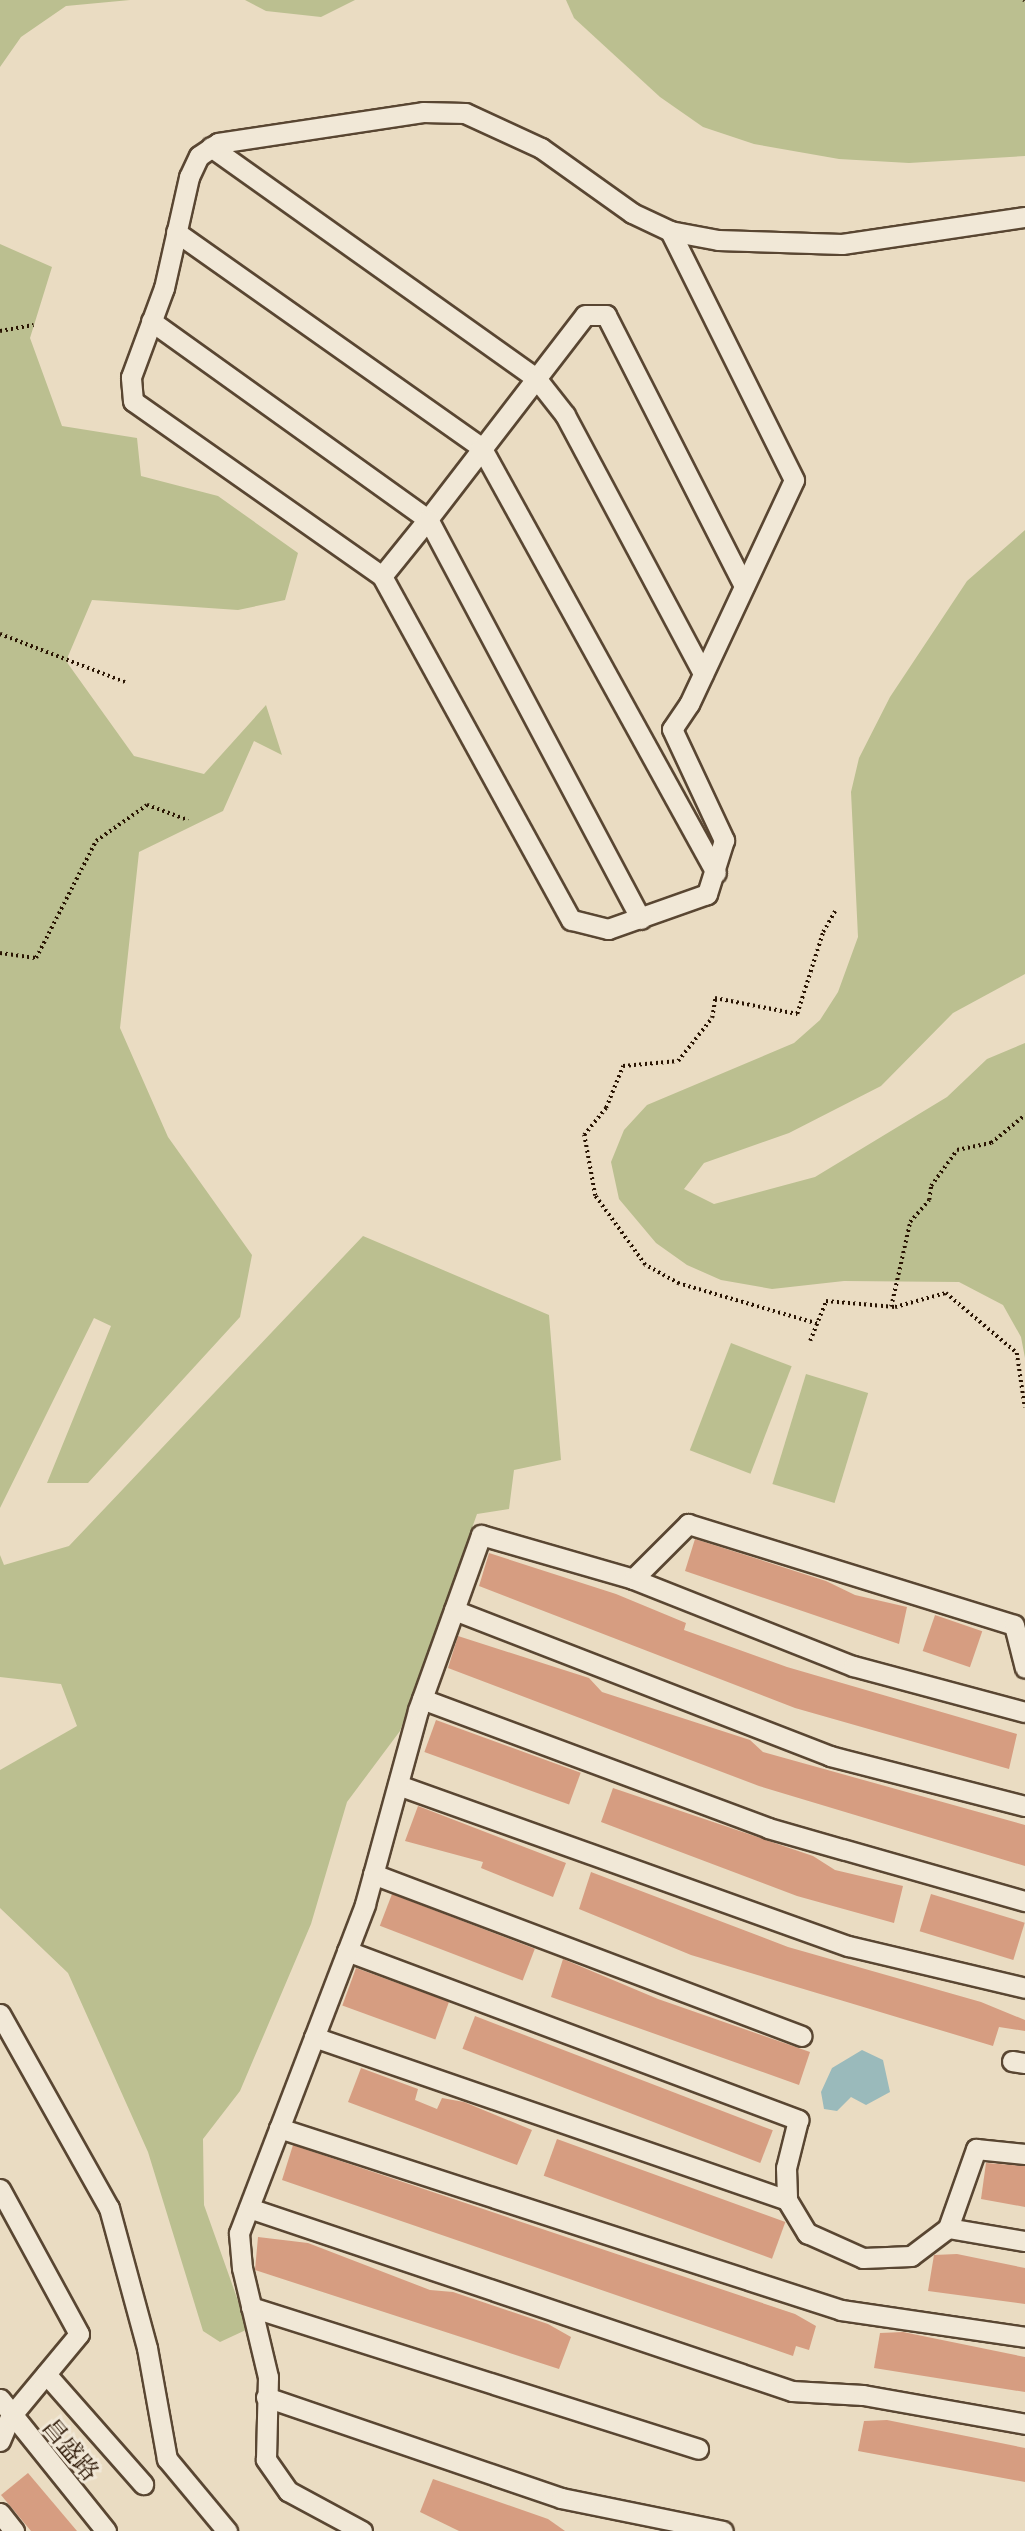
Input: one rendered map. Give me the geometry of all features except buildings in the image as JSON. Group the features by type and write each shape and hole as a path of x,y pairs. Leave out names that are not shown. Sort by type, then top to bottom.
{"street":[{"path":"670,231 794,480 703,673 672,729 724,840 707,894 608,929 571,920 382,576 133,401 131,377 151,321 189,177 199,156 211,147 423,112 465,113 541,148 632,213 670,231 718,240 842,244 1025,217"},
{"path":"211,147 536,378 565,415 703,673"},
{"path":"176,232 481,447 716,872"},
{"path":"382,576 585,315 606,315 744,586"},
{"path":"151,321 428,519 641,919"},
{"path":"633,1579 688,1524 1014,1625 1025,1668"},
{"path":"362,2531 288,2491 266,2459 268,2377 251,2307 240,2233 347,1951 373,1874 422,1699 481,1535 633,1579 853,1666 1025,1712"},
{"path":"454,1610 830,1756 1025,1806"},
{"path":"422,1699 768,1828 1025,1901"},
{"path":"398,1785 848,1945 1025,1988"},
{"path":"373,1874 801,2036"},
{"path":"347,1951 797,2119 786,2168 787,2200 807,2233 863,2258 911,2256 948,2228 976,2148 1025,2154"},
{"path":"0,2014 109,2208 147,2348 167,2459 227,2531"},
{"path":"314,2037 787,2200"},
{"path":"279,2128 841,2310 1025,2337"},
{"path":"0,2189 79,2334 10,2417 1,2438"},
{"path":"249,2208 792,2391 863,2395 1025,2424"},
{"path":"948,2228 1025,2241"},
{"path":"251,2307 698,2449"},
{"path":"46,2374 143,2484"},
{"path":"266,2397 561,2498 723,2531"},
{"name":"昌盛路","path":"0,2399 10,2417 106,2531"},
{"path":"0,2512 14,2531"}],"path":[{"path":"0,331 33,326"},
{"path":"0,634 125,682"},
{"path":"0,953 36,958 96,841 116,826 147,805 188,820"},
{"path":"817,1324 679,1284 645,1265 595,1196 584,1135 606,1108 623,1066 678,1061 712,1018 715,998 797,1014 823,932 835,912"},
{"path":"891,1307 910,1222 929,1200 930,1186 957,1150 991,1143 1025,1115"},
{"path":"810,1341 826,1301 891,1307 946,1293 1017,1353 1025,1407"}],"green space":[{"path":"0,0 130,0 66,6 21,37 0,67"},
{"path":"245,0 355,0 321,17 266,11"},
{"path":"566,0 1025,0 1025,156 909,163 839,159 754,144 703,127 660,97 574,18"},
{"path":"0,244 52,267 30,338 62,426 137,438 141,476 218,496 298,553 285,600 238,610 92,600 66,661 134,756 204,774 266,705 282,755 254,741 223,811 139,852 120,1028 168,1137 252,1255 240,1317 88,1483 47,1483 111,1326 94,1318 0,1508"},
{"path":"1025,530 1025,974 953,1013 881,1086 789,1133 704,1163 684,1189 714,1204 815,1177 947,1097 987,1059 1025,1043 1025,1358 1021,1337 1003,1305 959,1282 844,1281 772,1289 721,1280 687,1265 656,1243 619,1199 611,1162 624,1130 647,1105 794,1043 820,1020 838,992 858,937 851,792 859,758 890,697 967,581"},
{"path":"363,1236 549,1315 561,1460 514,1470 509,1509 477,1514 400,1731 347,1802 311,1924 240,2091 203,2139 204,2205 248,2329 220,2342 203,2331 148,2152 68,1973 0,1908 0,1770 77,1726 61,1684 0,1677 0,1555 4,1565 69,1546"},
{"path":"731,1343 792,1366 750,1474 690,1450"},
{"path":"806,1374 868,1393 835,1503 772,1484"}],"water":[{"path":"862,2050 883,2060 890,2092 866,2105 851,2097 837,2111 824,2109 821,2092 832,2068"}]}
